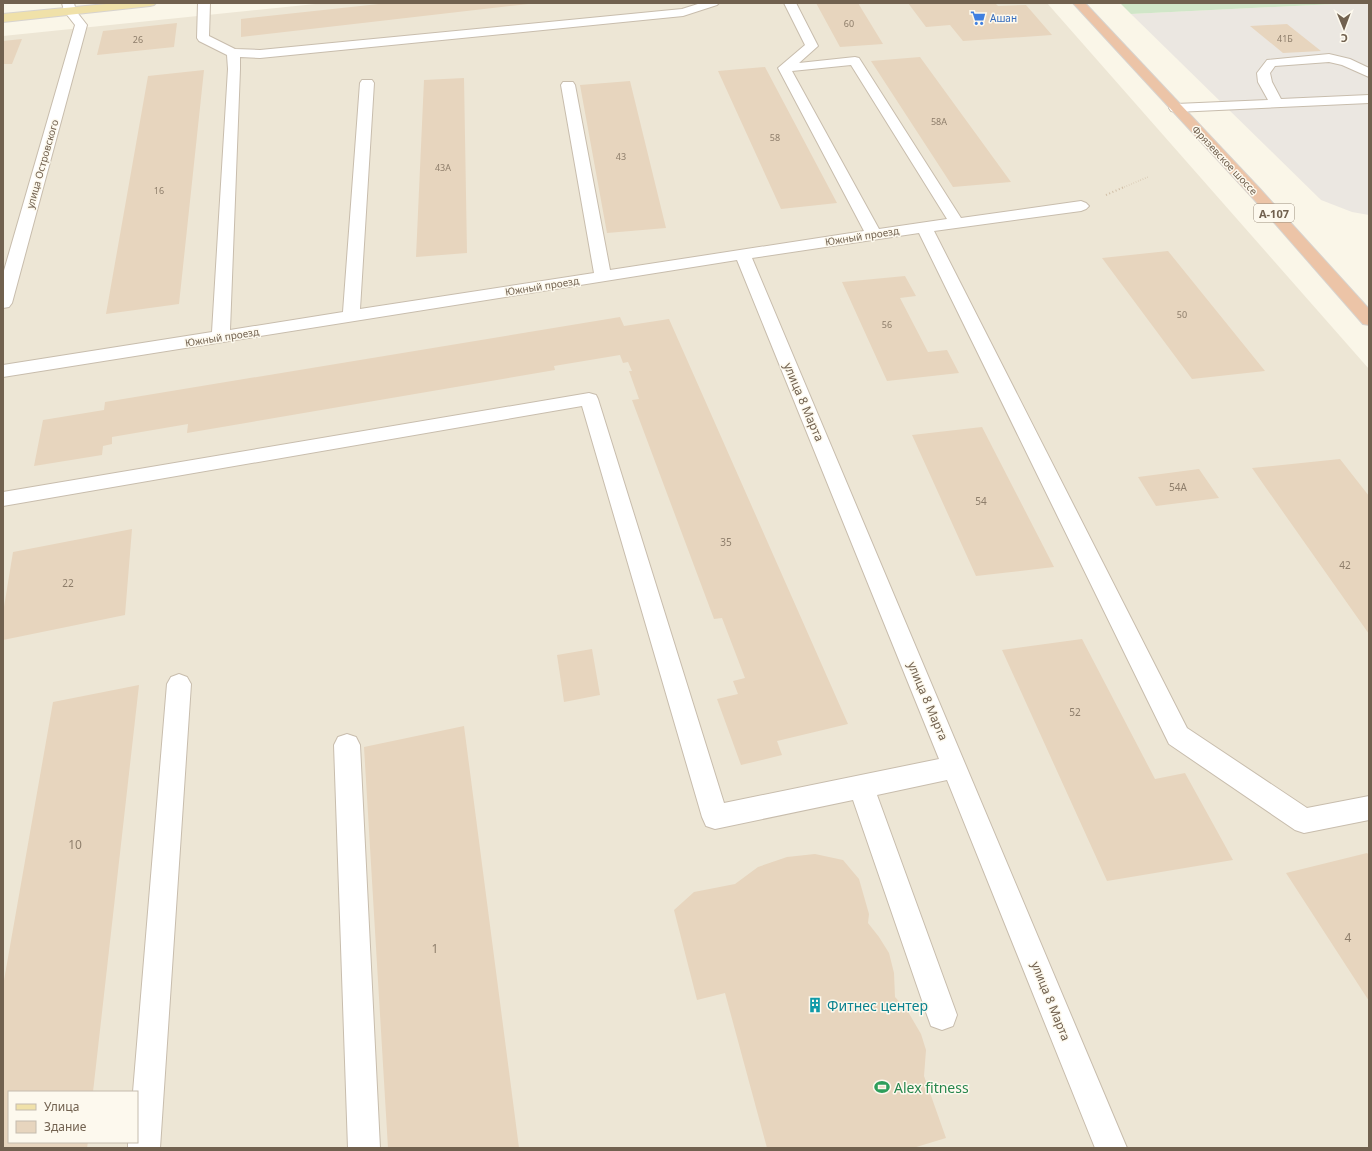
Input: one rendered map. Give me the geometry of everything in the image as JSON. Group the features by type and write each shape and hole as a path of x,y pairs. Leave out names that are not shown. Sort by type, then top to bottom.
{"highway":[{"name":"Фрязевское шоссе","path":"1079,3 1261,199 1369,320"}],"main road":[{"path":"3,18 69,7 150,3"}],"street":[{"path":"204,3 203,38 232,53 260,54 683,12 713,3"},
{"path":"784,68 812,46 790,3"},
{"name":"улица Островского","path":"3,303 81,25 69,7"},
{"path":"221,338 234,69 232,53"},
{"path":"1277,103 1263,73 1271,63 1329,58 1346,62 1369,73"},
{"path":"784,68 855,61 957,223"},
{"path":"784,68 874,234"},
{"path":"351,317 367,83"},
{"path":"568,85 603,277"},
{"path":"1176,108 1369,99"},
{"name":"Южный проезд","path":"3,371 221,338 874,234 1081,206"},
{"path":"924,227 1178,736 1304,822 1369,808"},
{"name":"улица 8 Марта","path":"743,255 1111,1148"},
{"path":"3,499 589,399 715,816 955,767"},
{"path":"144,1148 179,684"},
{"path":"347,745 364,1148"},
{"path":"861,787 942,1015"}],"path":[{"path":"1081,206 1148,177"}],"shaded area":[{"path":"325,3 1047,3 1369,369 1369,1148 3,1148 3,36"},
{"path":"1369,3 1369,215 1352,212 1321,200 1131,14"}],"green space":[{"path":"1120,3 1354,3 1131,14"}],"building":[{"path":"388,3 528,4 241,37 241,19"},
{"path":"816,3 858,3 883,44 840,47"},
{"name":"Ашан","path":"908,3 995,3 998,6 1026,5 1052,35 963,41 950,25 926,27"},
{"path":"177,23 174,47 97,55 103,31"},
{"path":"1287,24 1321,51 1283,53 1250,26"},
{"path":"22,39 12,64 3,64 3,41"},
{"path":"920,57 1011,182 953,187 871,61"},
{"path":"765,67 837,203 781,209 718,71"},
{"path":"204,70 179,304 106,314 148,76"},
{"path":"464,78 467,253 416,257 424,80"},
{"path":"630,81 666,228 607,233 580,85"},
{"path":"1168,251 1265,371 1192,379 1102,258"},
{"path":"905,276 916,296 900,298 928,352 947,350 959,373 887,381 842,282"},
{"path":"620,317 624,326 669,319 848,724 777,741 782,755 741,765 717,699 738,694 733,681 745,678 722,618 714,619 632,400 639,399 629,371 632,371 628,362 623,363 620,355 554,366 555,370 187,433 188,424 112,437 112,444 103,446 102,455 34,466 43,420 104,410 105,402"},
{"path":"982,427 1054,567 976,576 912,435"},
{"path":"1340,459 1369,496 1369,634 1252,468"},
{"path":"1199,469 1219,498 1156,506 1138,477"},
{"path":"132,529 125,615 3,640 3,613 13,552"},
{"path":"1082,639 1155,779 1185,773 1233,860 1107,881 1002,650"},
{"path":"592,649 600,695 564,702 557,655"},
{"path":"139,685 93,1091 8,1091 8,1143 88,1143 87,1148 3,1148 3,986 53,702"},
{"path":"464,726 519,1148 388,1148 364,747"},
{"path":"1367,853 1369,855 1369,1001 1286,873"},
{"name":"Фитнес центер","path":"815,854 843,860 859,879 869,914 868,923 889,953 894,973 895,997 907,1010 921,1034 926,1050 924,1076 946,1138 913,1148 767,1148 725,993 697,1000 674,910 694,892 735,884 758,867 787,857"}],"place":[{"name":"Ашан","path":"978,18"},
{"name":"Фитнес центер","path":"815,1005"},
{"name":"Alex fitness","path":"882,1087"}]}
